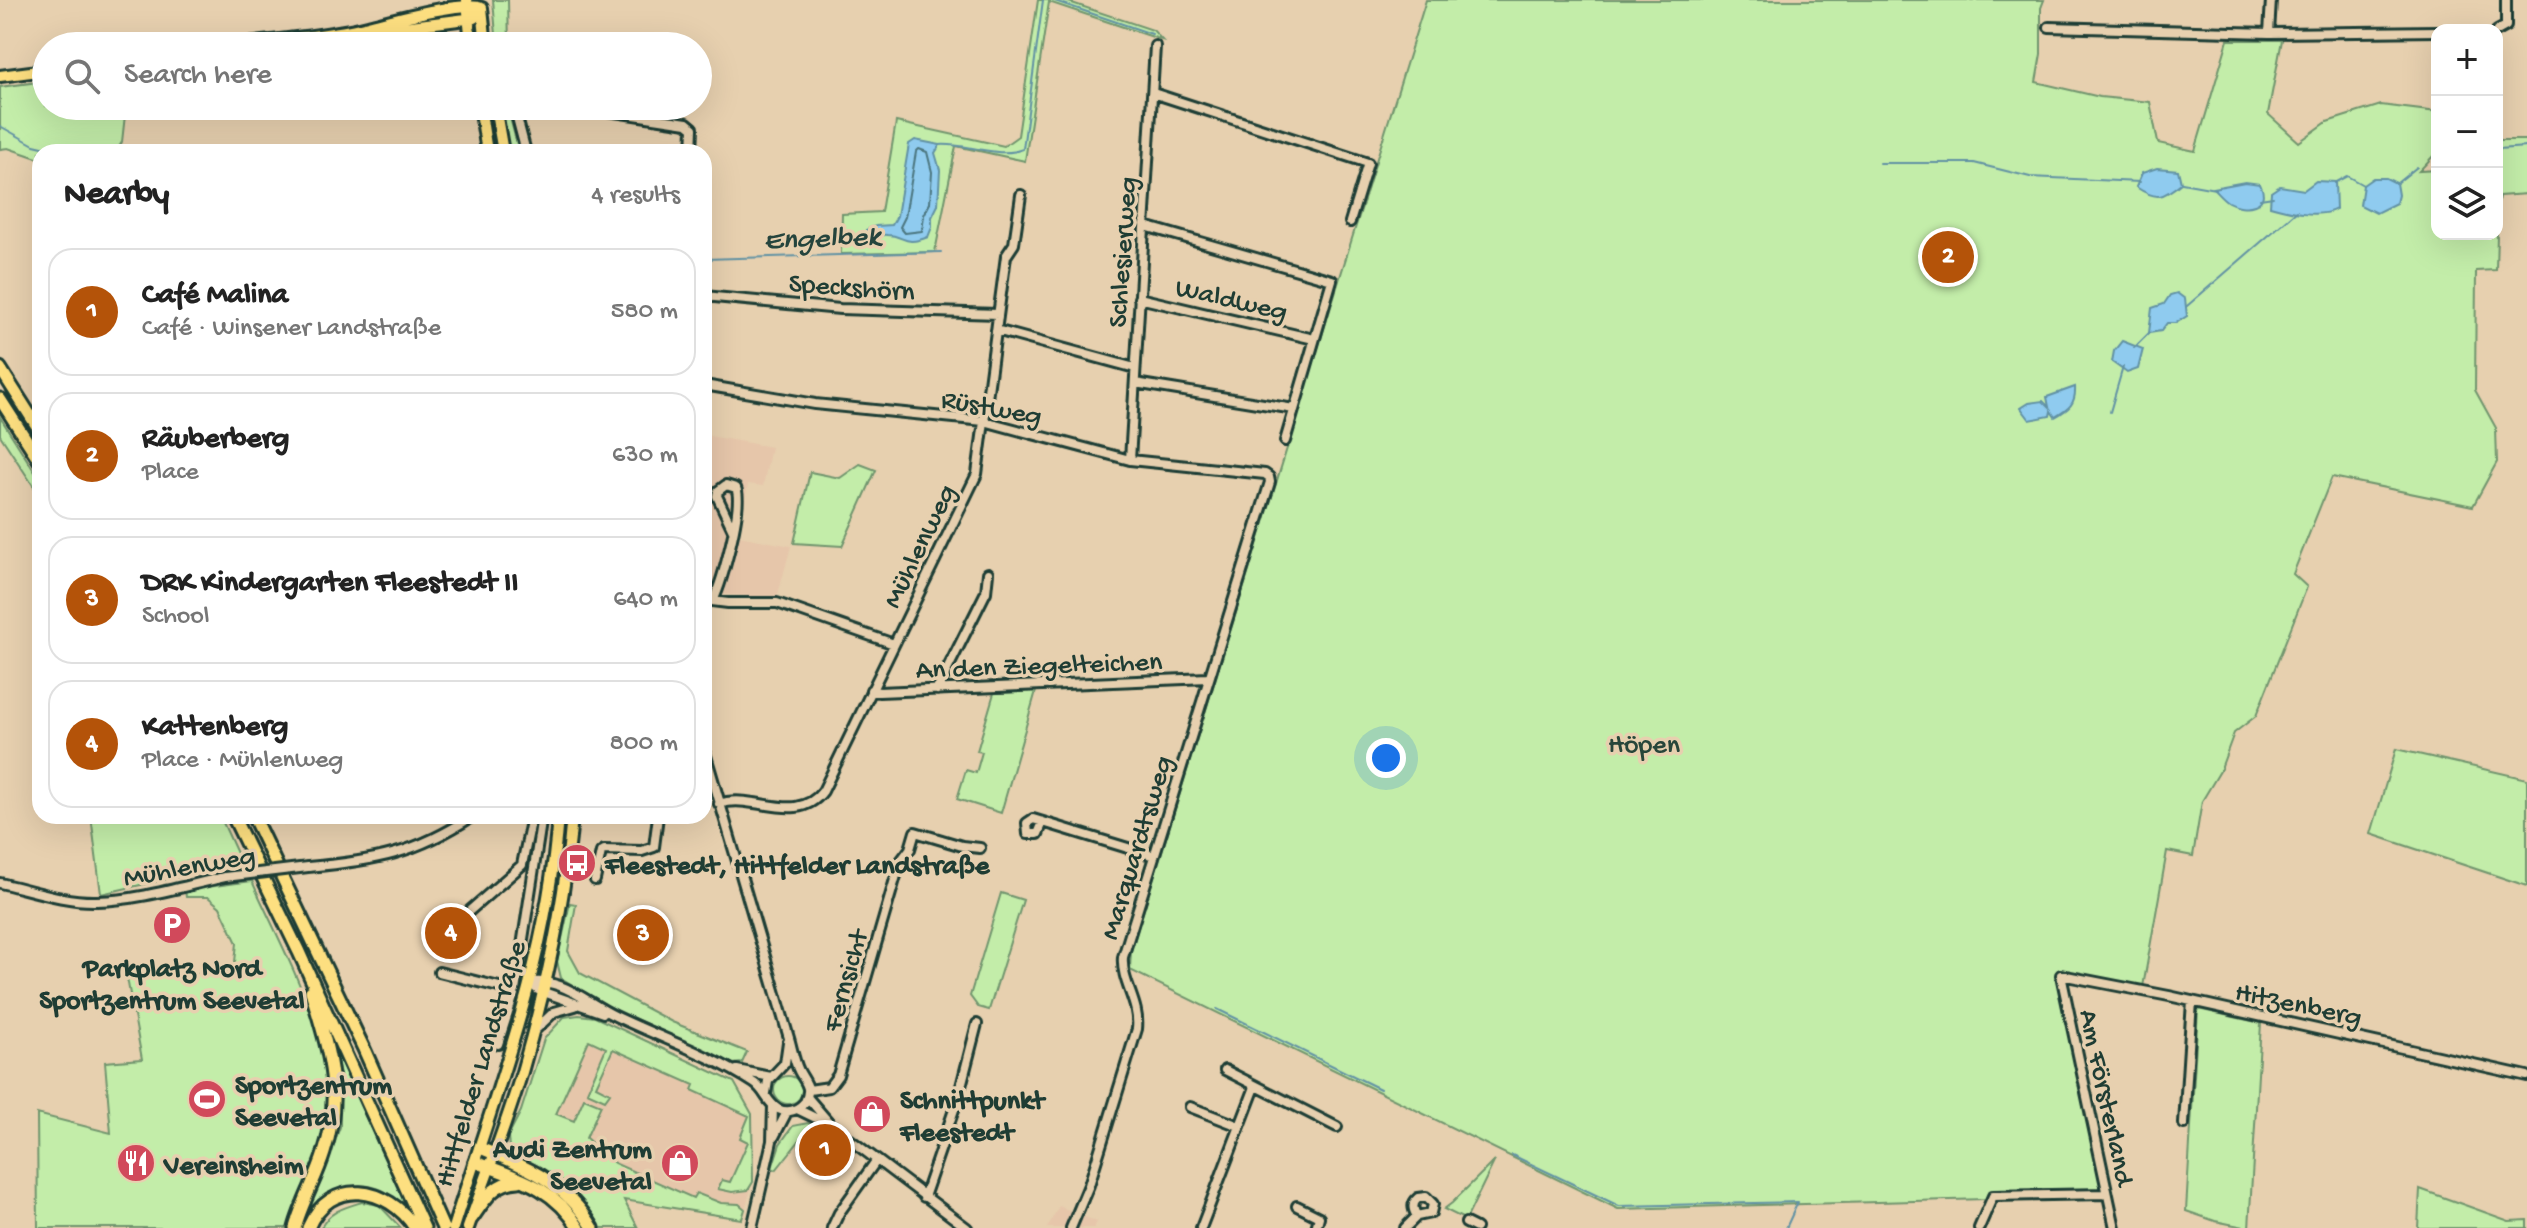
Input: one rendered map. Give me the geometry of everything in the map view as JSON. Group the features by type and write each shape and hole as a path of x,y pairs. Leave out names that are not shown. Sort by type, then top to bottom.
{"highway":[{"path":"0,368 32,418"},
{"path":"0,399 32,449"},
{"path":"237,824 299,952 424,1228"},
{"path":"257,824 358,1036 443,1228"},
{"path":"295,1228 324,1154 335,1091 332,1064 299,952"},
{"path":"480,1148 554,1183 570,1196 593,1228"},
{"path":"475,1162 525,1180 552,1195 579,1228"},
{"path":"470,1223 489,1194 501,1184 525,1180"},
{"path":"308,1228 320,1209 332,1200 358,1192 391,1201 415,1228"}],"main road":[{"path":"327,32 367,26 467,1 482,4"},
{"path":"467,1 469,32"},
{"path":"367,26 396,28 467,19 477,16 482,4"},
{"path":"482,4 485,32"},
{"path":"0,76 32,72"},
{"path":"482,120 486,144"},
{"path":"497,120 502,144"},
{"name":"Hittfelder Landstraße","path":"453,1228 505,1073 530,983 553,864 557,824"},
{"name":"Hittfelder Landstraße","path":"470,1223 533,1032 544,987 571,824"}],"street":[{"path":"2269,33 2271,0"},
{"path":"2503,28 2506,26 2506,0"},
{"path":"2049,27 2269,33 2431,31"},
{"name":"Schlesierweg","path":"1130,460 1155,46"},
{"path":"1153,93 1368,163 1350,222"},
{"path":"518,120 524,144"},
{"path":"667,120 687,123 693,128 692,144"},
{"name":"Mühlenweg","path":"719,804 732,801 791,808 816,801 823,791 977,474 1006,256 1014,244 1021,195"},
{"path":"1145,226 1332,280 1285,441"},
{"name":"Speckshörn","path":"712,297 840,309 998,314"},
{"name":"Waldweg","path":"1139,298 1314,339"},
{"path":"996,330 1135,368"},
{"path":"1135,383 1294,409"},
{"name":"Rüstweg","path":"712,386 815,404 984,421 1130,460 1265,474 1269,477"},
{"name":"Marquardtsweg","path":"1071,1228 1089,1185 1137,1029 1136,1005 1124,978 1123,957 1270,482 1269,477"},
{"path":"712,595 721,584 733,530 739,493 726,485 717,496 733,530"},
{"path":"937,690 986,592 988,573"},
{"path":"712,601 777,603 894,644"},
{"name":"An den Ziegelteichen","path":"871,690 1208,678"},
{"path":"712,780 800,1073"},
{"path":"1043,822 1154,856"},
{"name":"Mühlenweg","path":"0,883 79,900 119,899 225,877 377,860 425,844 459,824"},
{"path":"451,927 522,865 530,824"},
{"path":"498,1044 515,991 541,824"},
{"path":"595,880 601,852 650,851 654,847 657,824"},
{"name":"Fernsicht","path":"808,1094 829,1087 838,1075 900,862 910,849 915,832 980,848"},
{"path":"439,972 515,991"},
{"name":"Hitzenberg","path":"2061,975 2527,1076"},
{"name":"Am Försterland","path":"2061,975 2115,1228"},
{"path":"530,983 544,987 578,1006 613,1015"},
{"path":"544,987 562,987 613,1015 725,1067 766,1093 773,1106 772,1141 752,1228"},
{"path":"2184,1124 2192,1001"},
{"path":"533,1032 554,1012 578,1006"},
{"path":"924,1197 958,1098 977,1024"},
{"path":"766,1093 771,1077 781,1070 789,1038"},
{"path":"725,1067 771,1077"},
{"path":"781,1070 794,1070 805,1077 808,1094 832,1126"},
{"path":"1225,1070 1337,1127"},
{"path":"1201,1228 1255,1087"},
{"path":"773,1106 787,1112 797,1109 808,1094"},
{"path":"1190,1107 1239,1126"},
{"path":"797,1109 832,1126 967,1228"},
{"path":"772,1141 787,1112"},
{"path":"832,1228 876,1161"},
{"path":"1979,1228 1993,1196 2107,1194"},
{"path":"1297,1206 1319,1217 1316,1228"},
{"path":"1405,1228 1417,1216"},
{"path":"1466,1223 1476,1228"}],"shaded area":[{"path":"712,436 771,447 763,486 748,484 739,536 791,546 777,598 712,594"},
{"path":"581,1025 752,1114 753,1182 742,1219 622,1199 546,1123"},
{"path":"1059,1206 1097,1222 1094,1228 1047,1228"}],"green space":[{"path":"493,0 508,0 509,32 496,32"},
{"path":"1038,0 1063,0 1153,30 1162,40 1049,2 1025,161 956,146 935,252 841,254 842,214 881,212 896,122 1004,146 1018,136"},
{"name":"Höpen","path":"1426,0 2044,0 2036,82 2100,97 2150,102 2158,143 2195,151 2228,40 2282,40 2268,114 2299,142 2327,122 2381,105 2431,111 2431,158 2419,171 2431,170 2431,240 2497,240 2496,270 2476,271 2475,390 2496,428 2497,462 2473,506 2332,477 2293,574 2307,587 2256,716 2234,733 2220,771 2202,801 2193,856 2167,851 2143,987 2079,974 2056,973 2102,1191 1991,1192 1986,1199 1618,1209 1130,970 1131,951"},
{"path":"32,83 32,120 124,120 122,142 32,144 32,156 8,148 0,149 0,87"},
{"path":"502,120 511,120 517,144 507,144"},
{"path":"2503,140 2527,140 2527,194 2503,196"},
{"path":"0,417 32,467 32,484 0,435"},
{"path":"860,464 876,470 842,546 794,543 810,472 840,478"},
{"path":"1036,691 1001,813 957,799 966,770 976,773 982,752 977,751 994,693"},
{"path":"2396,749 2527,779 2527,886 2371,834"},
{"path":"92,824 224,824 241,862 101,894"},
{"name":"Sportzentrum Seevetal","path":"252,881 294,971 325,1067 328,1099 325,1130 289,1228 38,1228 37,1114 111,1133 105,1062 142,1059 127,978 234,971 237,943 220,907 208,897 186,897 185,890"},
{"path":"1001,893 1023,900 989,1010 978,1007 970,996"},
{"path":"570,903 576,904 568,951 580,973 672,1022 747,1052 742,1063 733,1064 608,1006 561,978 557,961"},
{"path":"2198,1009 2261,1023 2249,1228 2186,1211"},
{"path":"564,1017 595,1017 734,1082 752,1114 753,1182 748,1190 732,1192 718,1189 722,1180 730,1182 748,1142 740,1138 749,1116 692,1090 694,1085 613,1049 596,1086 610,1093 605,1100 587,1092 606,1048 589,1040 556,1114 574,1121 584,1098 601,1105 586,1138 614,1163 693,1198 696,1193 721,1203 739,1204 745,1209 742,1219 624,1200 638,1228 599,1228 574,1190 513,1155 508,1136 521,1111 544,1039"},
{"path":"333,1045 407,1208 382,1190 361,1185 342,1188 308,1211 340,1127 340,1074"},
{"path":"788,1076 798,1080 802,1090 798,1100 788,1104 778,1100 774,1090 778,1080"},
{"path":"808,1123 839,1144 834,1149 807,1131 776,1170 772,1168 780,1144 793,1126"},
{"path":"1495,1160 1466,1220 1444,1209 1452,1203"},
{"path":"2420,1189 2509,1221 2527,1220 2527,1228 2418,1228"},
{"path":"362,1202 379,1205 401,1228 321,1228 333,1214"}],"water":[{"path":"915,140 940,145 935,153 940,170 938,205 928,237 914,241 893,235 866,236 866,230 892,225 897,216 909,144"},
{"path":"2157,168 2178,170 2181,183 2160,196 2136,187 2142,173"},
{"path":"2373,178 2386,178 2396,183 2398,195 2396,203 2376,213 2360,205 2363,185"},
{"path":"2316,181 2335,182 2336,209 2312,214 2270,206 2271,192 2280,186 2304,190"},
{"path":"2245,182 2260,184 2262,198 2254,205 2234,205 2213,188"},
{"path":"2177,293 2185,299 2187,316 2176,323 2167,323 2161,331 2149,333 2152,308 2164,304 2170,295"},
{"path":"2122,341 2143,349 2138,369 2127,373 2112,362 2114,351"},
{"path":"2075,387 2071,405 2055,417 2051,411 2050,416 2030,420 2021,408 2043,401 2049,407 2047,397"}],"waterway":[{"name":"Engelbek","path":"940,145 993,152 1023,149 1043,0"},
{"name":"Engelbek","path":"1052,0 1152,34"},
{"name":"Engelbek","path":"0,126 32,144"},
{"path":"2503,149 2527,147"},
{"path":"1879,163 1974,163 2030,177 2140,182"},
{"path":"2397,183 2417,167"},
{"path":"2334,183 2347,176 2363,185"},
{"path":"2182,183 2215,189"},
{"path":"2260,199 2273,197"},
{"path":"2187,306 2297,211"},
{"name":"Engelbek","path":"712,259 941,252"},
{"path":"2134,348 2149,333"},
{"path":"2110,412 2123,367"},
{"path":"1217,1009 1380,1089"},
{"path":"1512,1155 1619,1206 1798,1202 1786,1228"}],"place":[{"name":"Räuberberg","path":"1948,257"},
{"name":"Fleestedt, Hittfelder Landstraße","path":"577,863"},
{"name":"Parkplatz Nord Sportzentrum Seevetal","path":"172,925"},
{"name":"Kattenberg","path":"451,933"},
{"name":"DRK Kindergarten Fleestedt II","path":"643,935"},
{"name":"Sportzentrum Seevetal","path":"207,1099"},
{"name":"Schnittpunkt Fleestedt","path":"872,1114"},
{"name":"Café Malina","path":"825,1150"},
{"name":"Vereinsheim","path":"136,1163"},
{"name":"Audi Zentrum Seevetal","path":"680,1163"}]}
